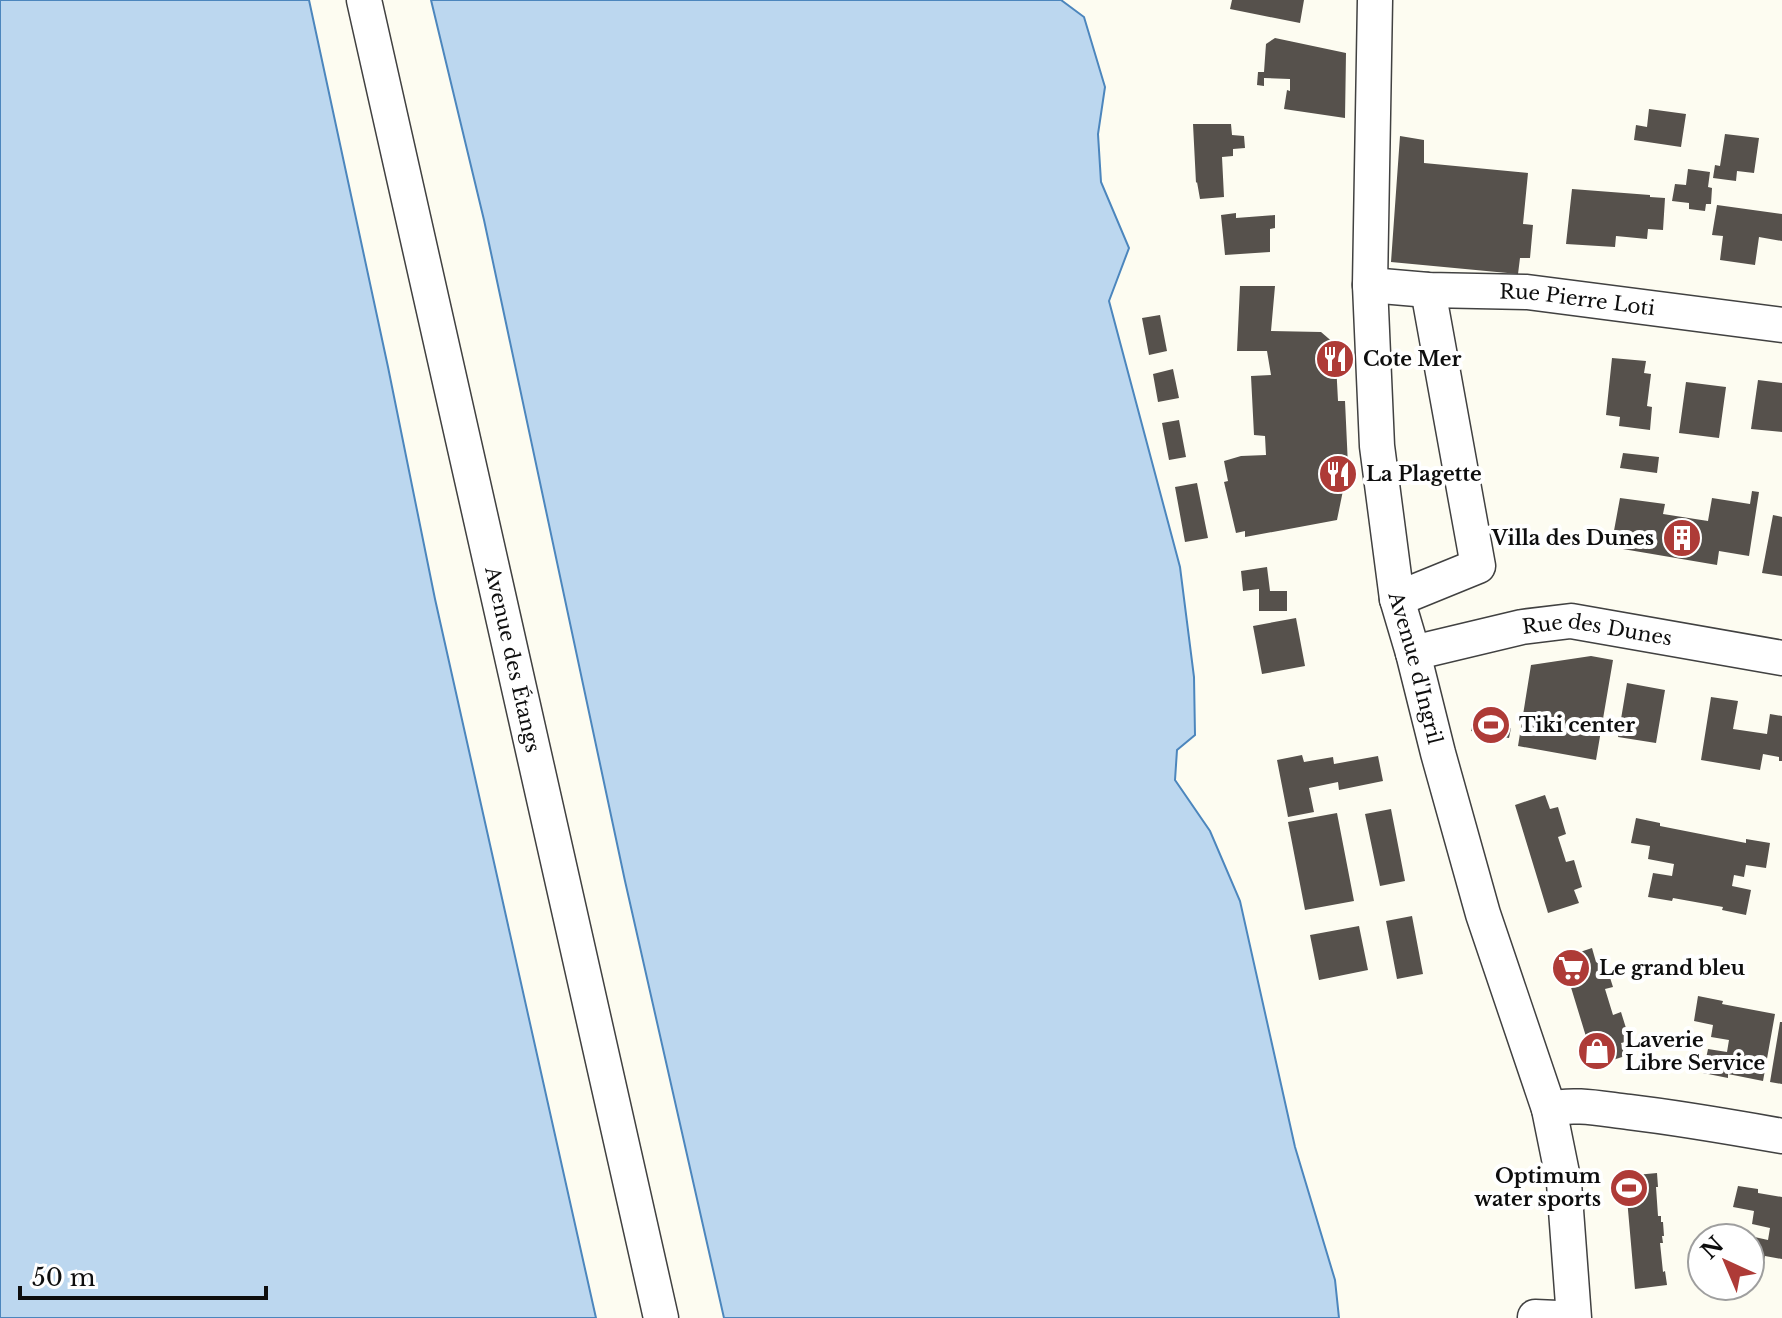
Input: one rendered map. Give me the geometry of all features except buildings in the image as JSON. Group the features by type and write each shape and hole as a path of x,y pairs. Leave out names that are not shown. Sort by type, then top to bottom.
{"street":[{"name":"Avenue des Étangs","path":"364,0 661,1318"},
{"name":"Avenue d'Ingril","path":"1375,0 1370,285 1377,446 1397,599 1483,914 1549,1109 1564,1183 1574,1318"},
{"name":"Rue Pierre Loti","path":"1370,285 1428,290 1527,292 1782,325"},
{"path":"1397,599 1478,566 1428,290"},
{"name":"Rue des Dunes","path":"1413,653 1522,627 1571,621 1782,658"},
{"path":"1549,1109 1585,1107 1694,1120 1782,1136"},
{"path":"1535,1317 1558,1318"}],"water":[{"path":"0,0 309,0 435,599 596,1318 0,1318"},
{"path":"431,0 1061,0 1084,17 1105,87 1098,134 1101,182 1129,248 1109,301 1180,567 1194,677 1195,735 1177,750 1175,780 1210,831 1240,901 1295,1147 1335,1280 1339,1318 724,1318 625,881 484,220"}],"place":[{"name":"Cote Mer","path":"1335,359"},
{"name":"La Plagette","path":"1338,474"},
{"name":"Villa des Dunes","path":"1682,538"},
{"name":"Tiki center","path":"1491,725"},
{"name":"Le grand bleu","path":"1571,968"},
{"name":"Laverie Libre Service","path":"1597,1051"},
{"name":"Optimum water sports","path":"1629,1188"}]}
